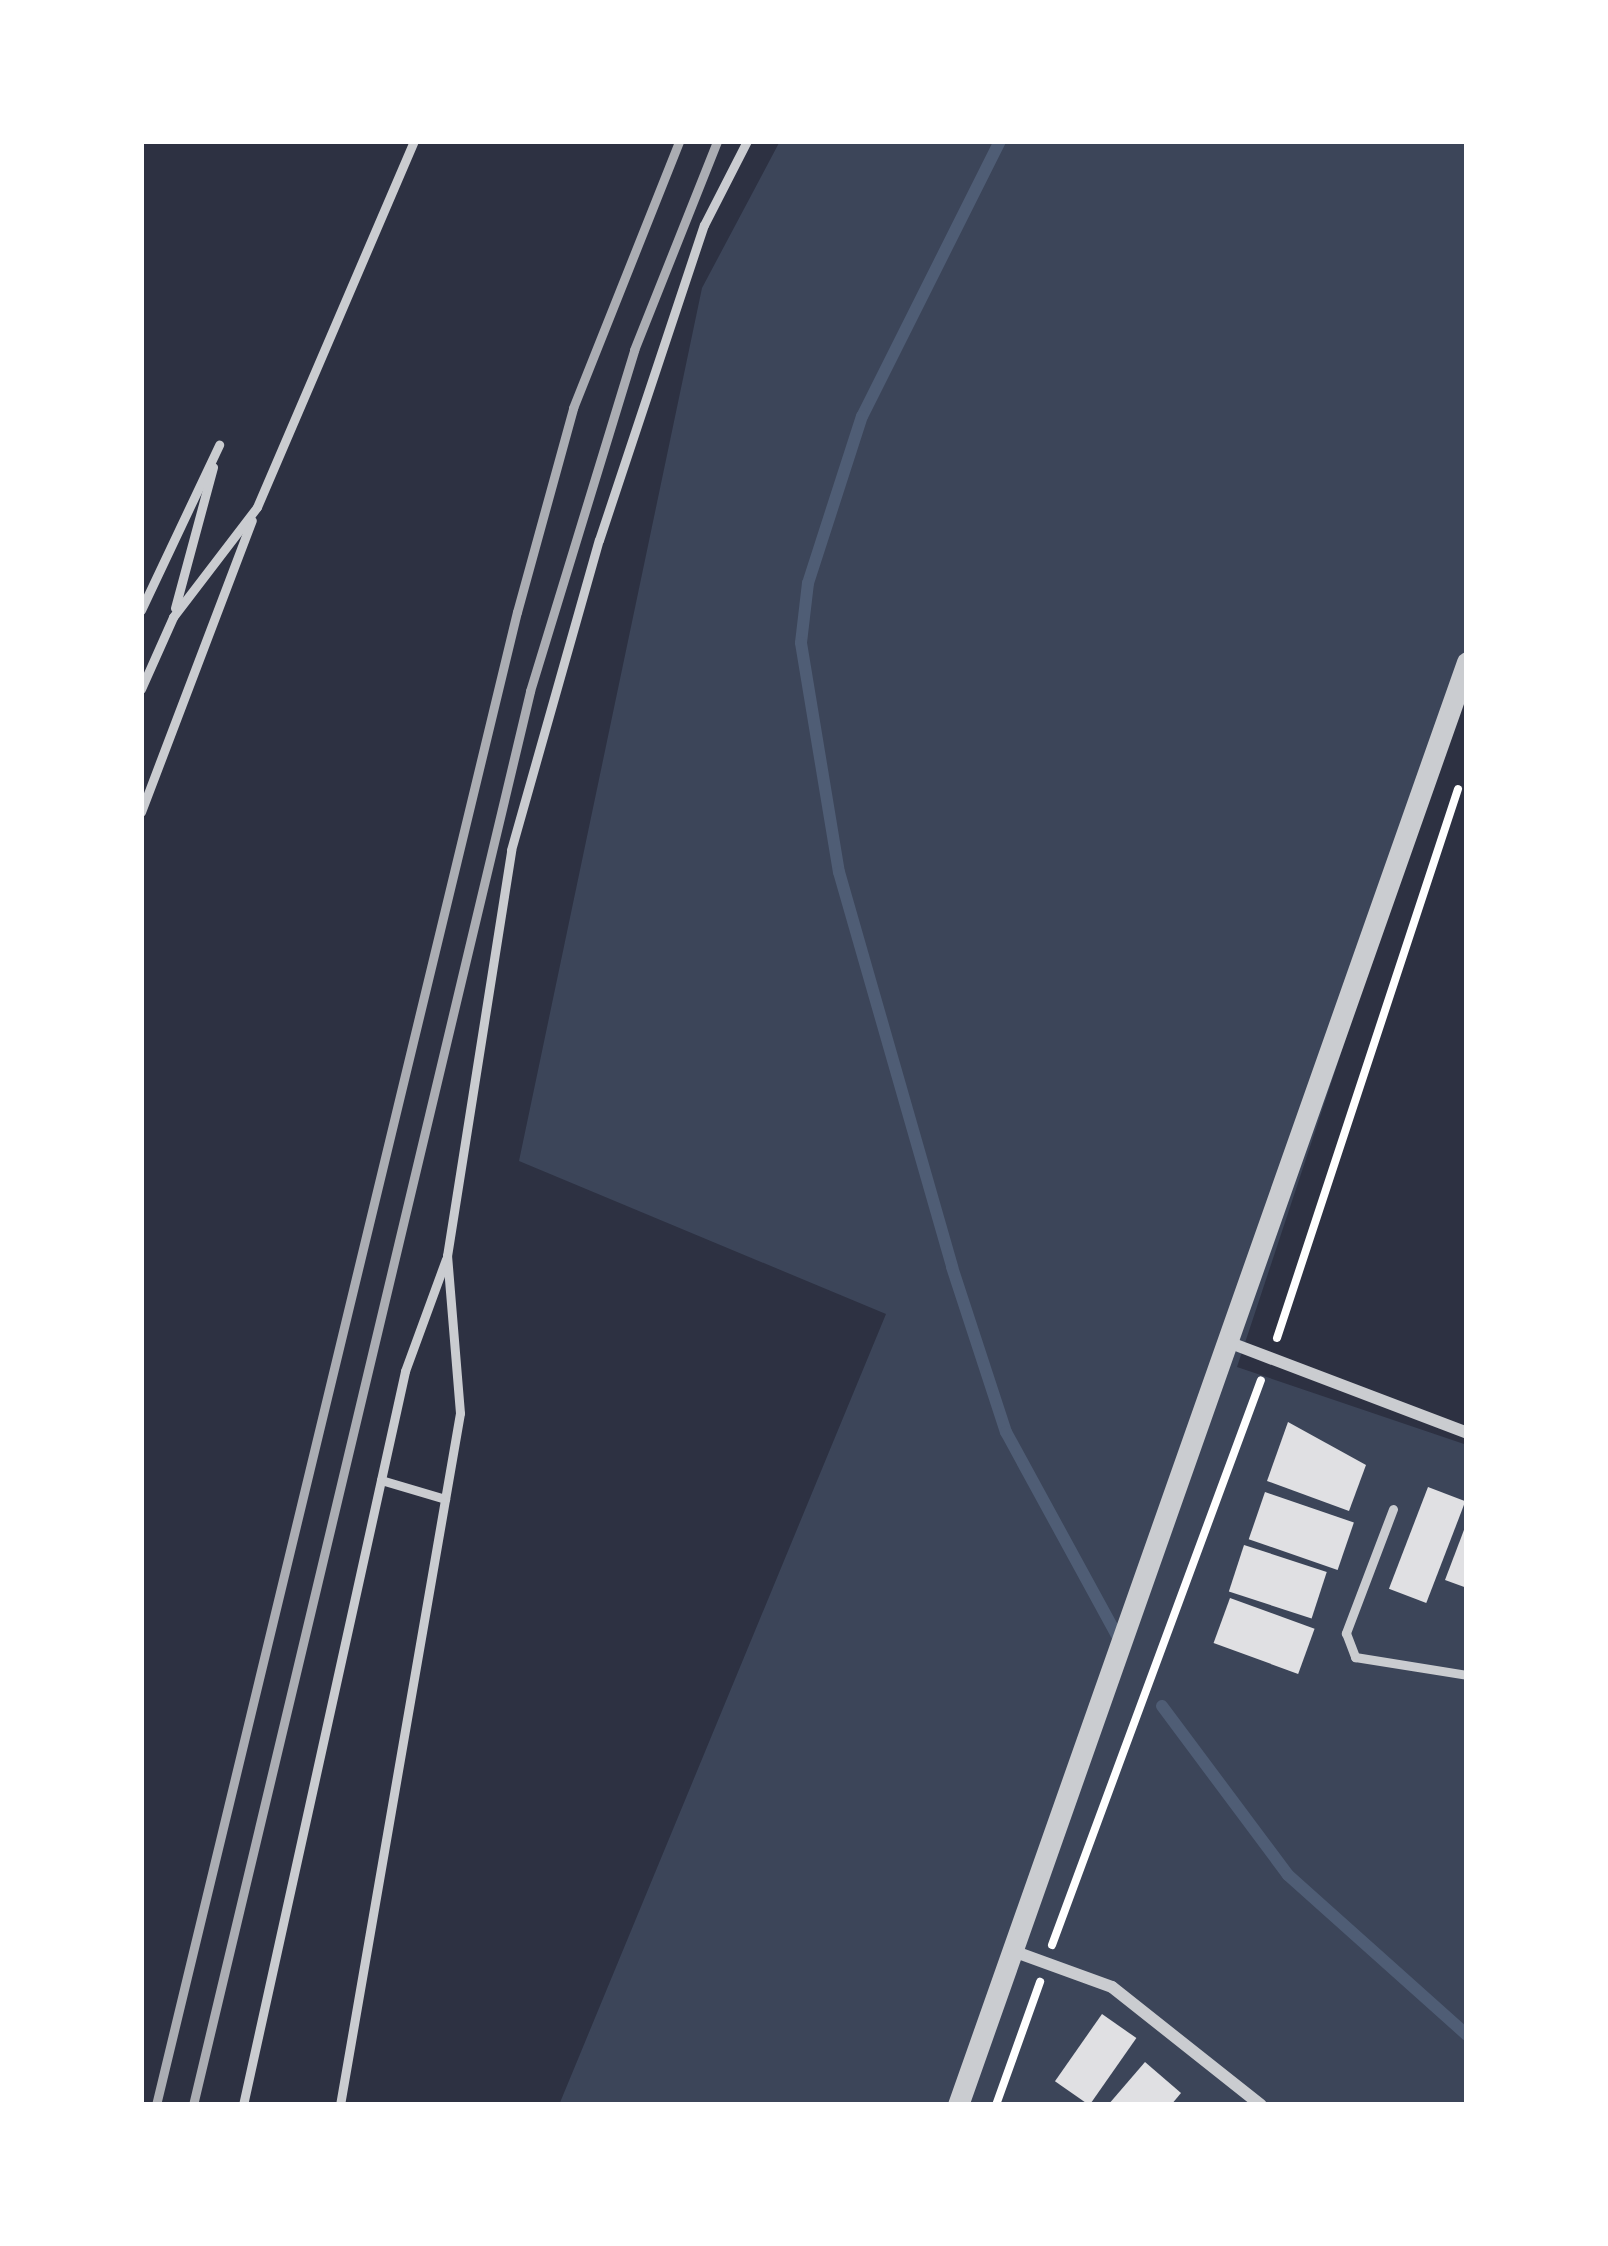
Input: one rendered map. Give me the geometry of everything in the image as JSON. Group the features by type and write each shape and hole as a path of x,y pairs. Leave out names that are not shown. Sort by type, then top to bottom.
{"street":[{"path":"958,2105 1467,662"},
{"path":"1228,1342 1467,1433"},
{"path":"1013,1951 1112,1987 1261,2105"}],"lane":[{"path":"141,812 256,507 413,141"},
{"path":"243,2105 381,1480 446,1256 511,850 599,540 704,225 747,141"},
{"path":"141,610 219,445 173,617 141,689"},
{"path":"173,617 256,507"},
{"path":"340,2105 460,1413 446,1256"},
{"path":"381,1480 445,1498"},
{"path":"1393,1509 1346,1633 1355,1657 1467,1676"}],"path":[{"path":"996,2105 1270,1358 1467,764"}],"shaded area":[{"path":"780,141 1467,141 1467,673 1237,1367 1467,1445 1467,2105 559,2105 886,1314 519,1161 702,288"}],"building":[{"path":"1288,1422 1366,1465 1349,1511 1267,1481"},
{"path":"1428,1487 1465,1501 1426,1603 1389,1589"},
{"path":"1265,1492 1354,1523 1338,1570 1249,1539"},
{"path":"1467,1522 1467,1588 1445,1580"},
{"path":"1244,1545 1327,1572 1312,1618 1229,1592"},
{"path":"1230,1598 1315,1629 1298,1674 1214,1643"},
{"path":"1102,2014 1136,2038 1090,2105 1055,2081"},
{"path":"1145,2062 1181,2093 1171,2105 1108,2105"}],"waterway":[{"path":"1000,141 862,416 808,583 801,643 839,872 952,1267 1006,1432 1119,1639"},
{"path":"1162,1706 1288,1875 1467,2035"}],"railway":[{"path":"156,2105 517,612 573,408 679,141"},
{"path":"193,2105 530,691 634,350 717,141"}]}
